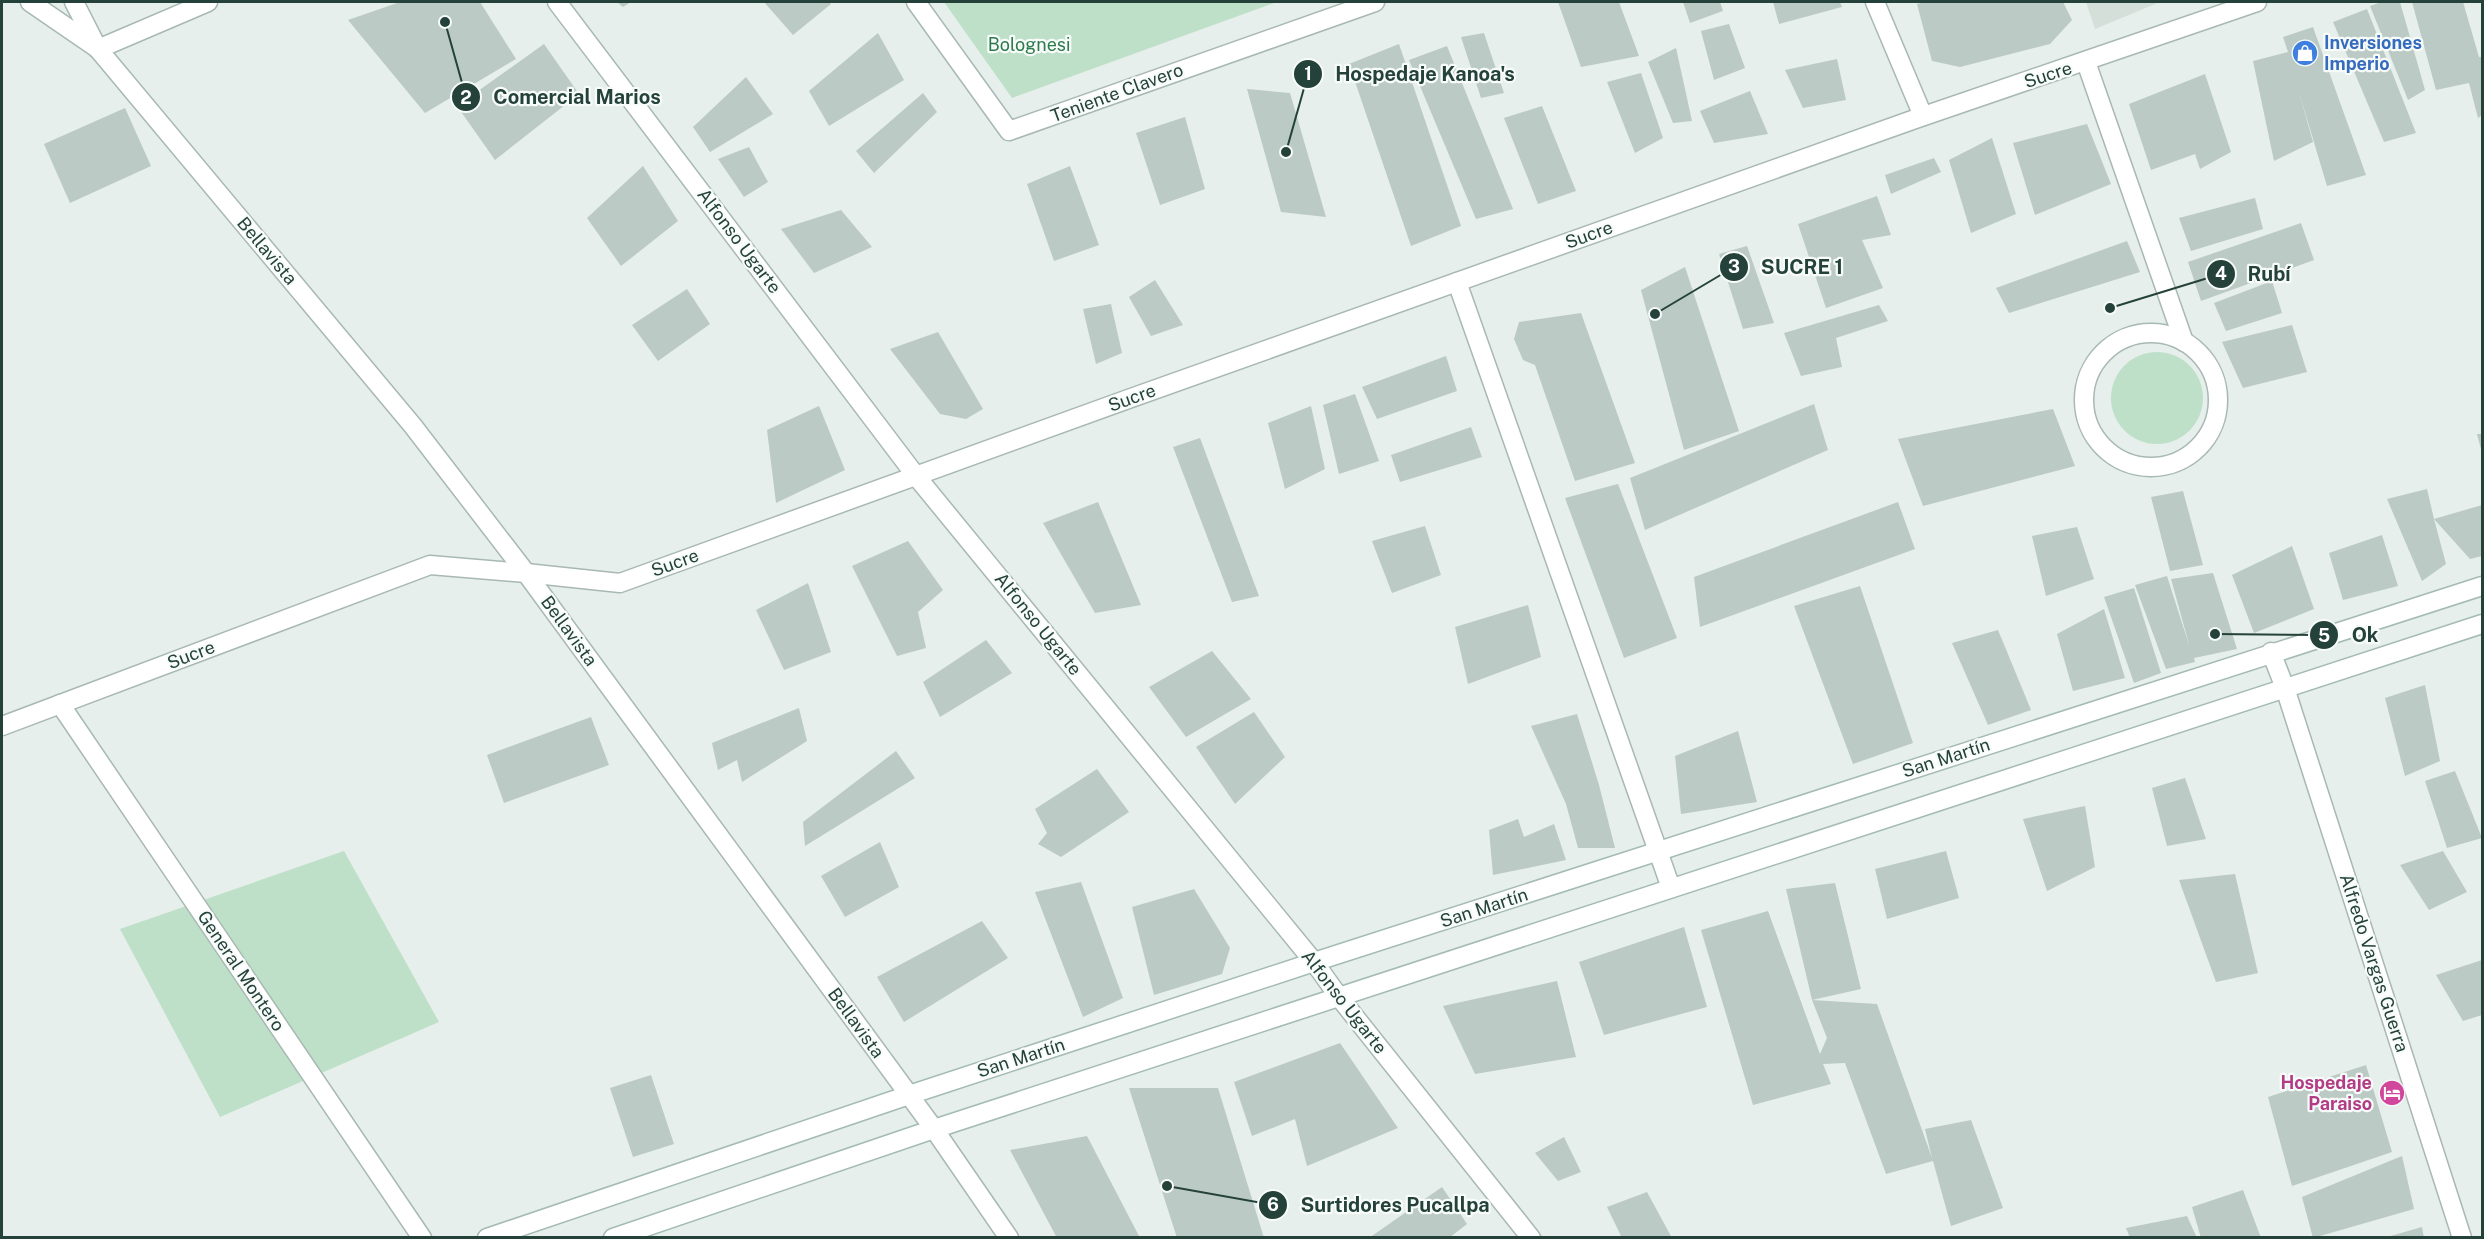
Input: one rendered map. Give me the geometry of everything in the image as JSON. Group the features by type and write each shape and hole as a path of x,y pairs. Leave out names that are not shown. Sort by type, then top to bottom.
{"street":[{"name":"Bellavista","path":"30,2 98,49"},
{"name":"Bellavista","path":"74,2 98,49 413,426 526,573 934,1129 1009,1238"},
{"path":"98,49 208,2"},
{"name":"Alfonso Ugarte","path":"557,2 916,476 1314,962 1339,997 1531,1238"},
{"name":"Teniente Clavero","path":"916,2 1009,131 1375,2"},
{"path":"1875,2 1923,116"},
{"name":"Sucre","path":"2,726 430,565 620,583 1923,116 2257,2"},
{"path":"2086,62 2184,342 2201,356 2213,375 2219,396 2216,418 2207,438 2192,454 2172,465 2150,468 2128,463 2109,452 2094,435 2085,415 2084,393 2090,371 2102,353 2120,340 2141,334 2163,334 2184,342"},
{"path":"1457,282 1671,888"},
{"name":"San Martín","path":"487,1238 909,1095 1314,962 2271,652 2482,586"},
{"path":"614,1238 934,1129 2482,624"},
{"name":"Alfredo Vargas Guerra","path":"2271,652 2285,688 2462,1238"},
{"name":"General Montero","path":"60,704 422,1238"}],"shaded area":[{"path":"2086,2 2160,2 2095,29"}],"green space":[{"name":"Bolognesi","path":"944,2 1277,2 1012,98"},
{"path":"2157,352 2175,356 2189,366 2199,380 2203,398 2199,416 2189,430 2175,440 2157,444 2139,440 2125,430 2115,416 2111,398 2115,380 2125,366 2139,356"},
{"path":"344,851 439,1022 220,1117 120,929"}],"building":[{"path":"400,2 480,2 516,59 425,113 348,20"},
{"path":"617,2 631,2 623,7"},
{"path":"764,2 829,2 831,4 793,35"},
{"path":"1558,2 1619,2 1639,56 1581,67"},
{"path":"1683,2 1720,2 1723,11 1690,23"},
{"path":"1773,2 1840,2 1842,7 1779,24"},
{"path":"1926,2 2063,2 2072,20 2050,44 1960,67 1932,61 1917,4"},
{"path":"2382,2 2400,2 2425,90 2408,100 2370,6"},
{"path":"2412,2 2463,2 2479,57 2482,57 2482,115 2478,118 2469,83 2436,90"},
{"path":"2367,9 2416,133 2384,142 2333,22"},
{"path":"1729,24 1745,68 1714,80 1701,31"},
{"path":"2313,27 2366,175 2327,186 2299,92 2313,142 2274,161 2253,61 2288,52 2283,37"},
{"path":"878,33 904,80 829,126 809,91"},
{"path":"1484,33 1504,93 1481,98 1461,37"},
{"path":"544,44 579,94 495,160 457,106"},
{"path":"1399,44 1461,226 1411,246 1349,64"},
{"path":"1447,46 1513,209 1476,219 1409,60"},
{"path":"1676,48 1692,121 1673,123 1648,62"},
{"path":"1837,59 1846,100 1803,108 1785,70"},
{"path":"1641,73 1663,138 1635,153 1607,82"},
{"path":"2205,74 2231,152 2200,169 2195,154 2151,170 2129,104"},
{"path":"746,77 773,114 710,152 693,127"},
{"path":"1247,89 1290,93 1326,217 1281,212"},
{"path":"1750,91 1768,134 1714,143 1700,111"},
{"path":"923,93 937,112 874,173 856,151"},
{"path":"1542,106 1576,191 1538,204 1504,118"},
{"path":"125,108 151,166 70,203 44,144"},
{"path":"1185,117 1205,189 1160,205 1136,133"},
{"path":"2087,124 2111,184 2035,215 2013,143"},
{"path":"1992,138 2016,214 1971,233 1949,160"},
{"path":"749,147 768,182 744,197 718,159"},
{"path":"1934,158 1941,172 1891,194 1885,175"},
{"path":"643,166 678,221 621,266 587,218"},
{"path":"1070,166 1099,245 1054,261 1027,184"},
{"path":"1877,196 1891,235 1862,240 1883,288 1826,308 1798,224"},
{"path":"2255,198 2263,229 2191,251 2179,218"},
{"path":"841,210 872,247 814,273 781,229"},
{"path":"2301,223 2314,260 2201,301 2188,262"},
{"path":"2127,241 2140,272 2009,313 1996,288"},
{"path":"1747,246 1774,323 1743,329 1719,254"},
{"path":"1685,267 1739,431 1684,450 1641,290"},
{"path":"1155,280 1183,325 1151,336 1129,297"},
{"path":"2272,281 2282,313 2226,331 2214,303"},
{"path":"687,289 710,324 658,361 632,325"},
{"path":"1111,304 1122,353 1096,364 1083,309"},
{"path":"1879,305 1888,321 1836,338 1842,367 1801,376 1784,333"},
{"path":"1581,313 1635,463 1575,481 1535,365 1523,360 1514,339 1519,322"},
{"path":"2292,325 2307,372 2243,388 2222,342"},
{"path":"938,332 983,409 966,419 940,414 890,349"},
{"path":"1446,356 1457,391 1377,419 1362,387"},
{"path":"1355,394 1379,461 1339,474 1323,405"},
{"path":"1814,404 1828,450 1645,530 1630,478"},
{"path":"819,406 845,470 776,503 767,430"},
{"path":"1311,406 1325,469 1285,489 1268,423"},
{"path":"2053,409 2075,466 1923,506 1898,439"},
{"path":"1471,427 1482,457 1400,482 1391,455"},
{"path":"2477,434 2482,434 2482,453"},
{"path":"1200,438 1259,596 1232,602 1173,447"},
{"path":"1618,484 1677,638 1624,658 1565,498"},
{"path":"2427,489 2446,564 2422,581 2387,499"},
{"path":"2183,491 2203,565 2170,571 2151,497"},
{"path":"1098,502 1141,605 1095,613 1043,523"},
{"path":"1898,502 1915,549 1700,627 1694,577"},
{"path":"2482,505 2482,556 2470,559 2434,519"},
{"path":"1425,526 1441,575 1392,593 1372,541"},
{"path":"2077,527 2094,579 2046,596 2032,536"},
{"path":"2382,535 2398,586 2343,600 2329,553"},
{"path":"908,541 943,590 918,612 926,648 897,656 852,566"},
{"path":"2292,546 2314,609 2254,633 2232,575"},
{"path":"2213,573 2237,649 2194,658 2195,662 2166,669 2135,585 2167,576 2190,648 2171,579"},
{"path":"808,583 831,652 784,670 756,610"},
{"path":"1860,586 1913,743 1853,764 1794,606"},
{"path":"2134,588 2161,673 2134,683 2104,597"},
{"path":"1528,605 1541,657 1468,684 1455,627"},
{"path":"2104,609 2125,678 2073,691 2057,634"},
{"path":"1998,630 2031,710 1988,725 1952,643"},
{"path":"986,640 1012,673 940,717 923,682"},
{"path":"1212,651 1251,699 1186,737 1149,687"},
{"path":"2425,685 2440,761 2405,776 2385,698"},
{"path":"799,708 807,741 742,782 737,760 718,770 712,743"},
{"path":"1254,712 1285,757 1235,804 1196,747"},
{"path":"1577,714 1615,848 1578,848 1566,804 1531,726"},
{"path":"591,717 609,765 504,803 487,755"},
{"path":"1738,731 1757,802 1681,814 1675,756"},
{"path":"896,751 915,778 805,846 803,822"},
{"path":"1097,769 1129,812 1061,857 1038,844 1047,833 1035,809"},
{"path":"2455,771 2482,838 2447,848 2425,781"},
{"path":"2185,778 2206,839 2167,846 2152,788"},
{"path":"2085,806 2095,867 2047,891 2023,819"},
{"path":"1518,819 1524,837 1554,824 1566,860 1493,875 1489,830"},
{"path":"880,842 899,887 845,917 821,876"},
{"path":"1946,851 1959,898 1887,919 1875,869"},
{"path":"2443,851 2467,892 2429,910 2400,865"},
{"path":"2235,874 2258,973 2216,982 2179,880"},
{"path":"1081,882 1123,998 1083,1017 1035,892"},
{"path":"1835,883 1861,989 1812,1000 1786,889"},
{"path":"1194,889 1230,948 1222,974 1154,995 1132,907"},
{"path":"1768,911 1820,1054 1827,1038 1812,1000 1877,1004 1932,1158 1925,1129 1971,1120 2003,1208 1951,1226 1933,1161 1886,1174 1845,1063 1823,1064 1831,1084 1753,1105 1701,930"},
{"path":"982,921 1008,958 904,1022 877,977"},
{"path":"1684,927 1707,1007 1604,1035 1579,962"},
{"path":"2482,960 2482,1015 2463,1021 2436,975"},
{"path":"1557,981 1576,1057 1475,1074 1443,1006"},
{"path":"1340,1043 1398,1128 1307,1166 1295,1119 1252,1136 1234,1082"},
{"path":"2366,1065 2392,1152 2292,1186 2268,1097"},
{"path":"651,1075 674,1144 633,1157 610,1088"},
{"path":"1129,1088 1218,1088 1264,1238 1177,1238"},
{"path":"1087,1136 1140,1238 1057,1238 1010,1150"},
{"path":"1564,1137 1581,1172 1558,1181 1535,1153"},
{"path":"2402,1156 2414,1209 2313,1238 2302,1197"},
{"path":"1442,1187 1467,1224 1449,1238 1369,1238"},
{"path":"2243,1190 2261,1238 2201,1238 2192,1207"},
{"path":"1647,1192 1672,1238 1622,1238 1607,1207"},
{"path":"2187,1216 2197,1238 2130,1238 2126,1228"},
{"path":"2422,1227 2424,1238 2387,1238 2387,1237"}],"place":[{"name":"Comercial Marios","path":"445,22"},
{"name":"Inversiones Imperio","path":"2305,53"},
{"name":"Hospedaje Kanoa's","path":"1286,152"},
{"name":"Rubí","path":"2110,308"},
{"name":"SUCRE 1","path":"1655,314"},
{"name":"Ok","path":"2215,634"},
{"name":"Hospedaje Paraiso","path":"2392,1093"},
{"name":"Surtidores Pucallpa","path":"1167,1186"}]}
